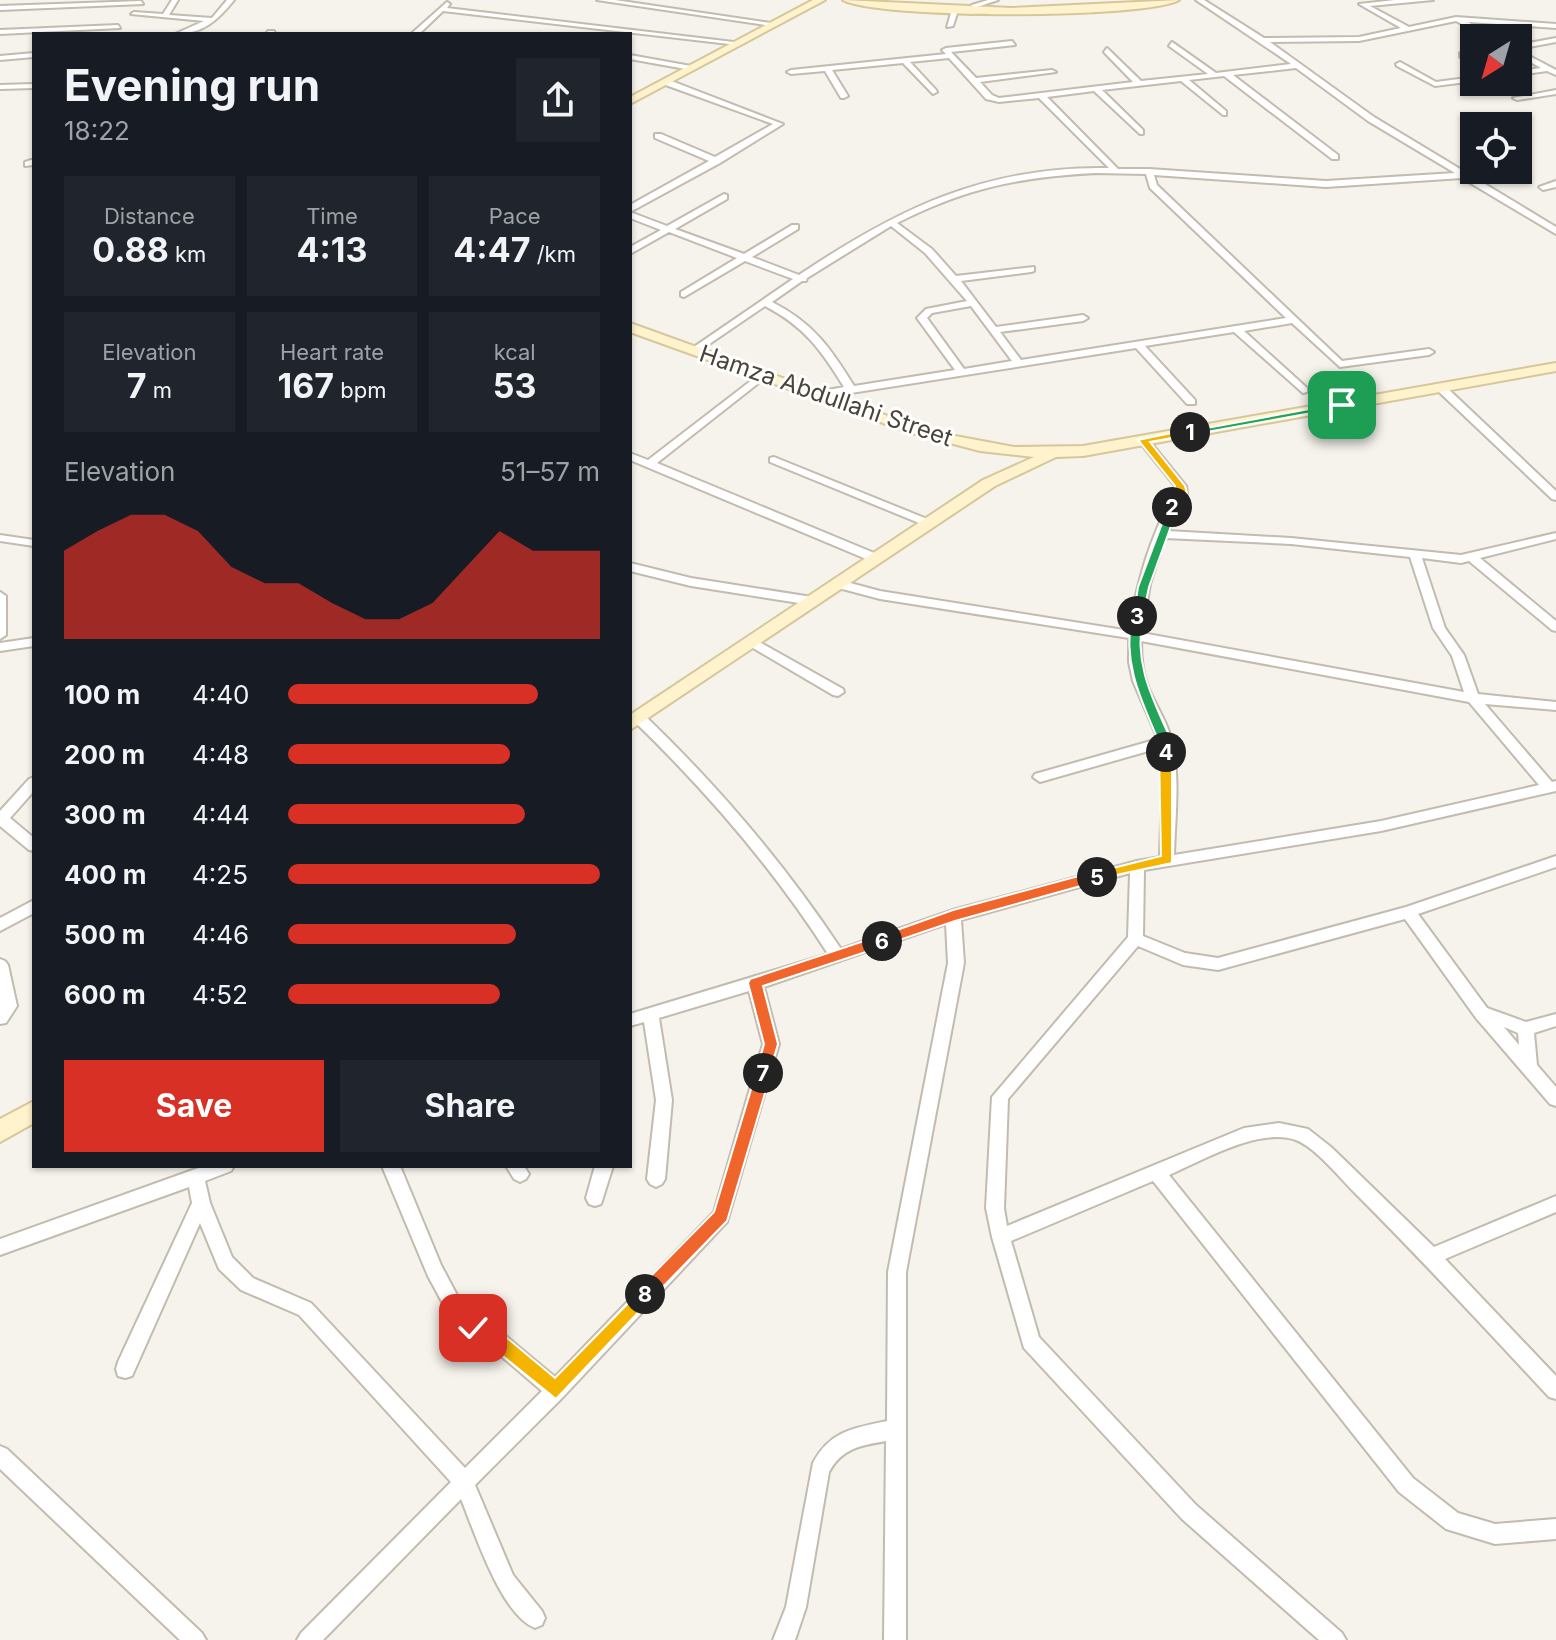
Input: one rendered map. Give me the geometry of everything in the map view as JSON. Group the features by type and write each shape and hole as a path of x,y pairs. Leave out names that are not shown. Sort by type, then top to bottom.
{"main road":[{"path":"848,0 954,13 1099,9 1174,0"},
{"path":"632,100 814,1"},
{"name":"Hamza Abdullahi Street","path":"632,328 878,419 1025,459"},
{"path":"634,721 839,584 991,477 1025,459 1556,367"},
{"path":"980,447 988,454 991,477"},
{"path":"0,1132 32,1112"}],"street":[{"path":"165,16 175,0"},
{"path":"184,32 214,20 231,0"},
{"path":"418,32 451,0"},
{"path":"600,0 773,24"},
{"path":"970,13 974,6 995,0"},
{"path":"1087,0 1099,9"},
{"path":"1199,0 1263,40 1371,119 1460,171"},
{"path":"1359,2 1430,0"},
{"path":"0,8 141,1"},
{"path":"106,32 134,14 141,1"},
{"path":"605,10 614,2"},
{"path":"1359,2 1406,28"},
{"path":"442,9 738,43"},
{"path":"949,26 954,13"},
{"path":"134,14 214,20"},
{"path":"587,27 596,18"},
{"path":"1263,40 1337,41 1456,19 1556,26"},
{"path":"1456,19 1465,24"},
{"path":"0,32 118,27"},
{"path":"1532,46 1556,40"},
{"path":"1012,43 947,49 948,56 993,99 1295,66"},
{"path":"1172,44 1214,75"},
{"path":"1107,50 1139,84"},
{"path":"0,58 32,55"},
{"path":"791,72 948,56"},
{"path":"632,58 688,70"},
{"path":"1532,59 1552,71"},
{"path":"904,60 933,92"},
{"path":"1400,64 1435,84 1460,81"},
{"path":"827,68 844,96"},
{"path":"1532,72 1552,71"},
{"path":"973,81 1052,72"},
{"path":"1226,74 1335,157"},
{"path":"1183,79 1223,113"},
{"path":"632,211 779,124 666,82"},
{"path":"0,87 32,86"},
{"path":"1096,89 1140,132"},
{"path":"1517,98 1556,92"},
{"path":"1041,95 1115,170"},
{"path":"658,136 717,161"},
{"path":"1149,171 1153,186 1343,365 1429,352"},
{"path":"693,351 892,223 958,192 1029,174 1149,171 1328,184 1460,175"},
{"path":"1480,184 1556,231"},
{"path":"1543,187 1556,184"},
{"path":"632,250 724,197"},
{"path":"632,213 803,279"},
{"path":"892,223 914,236 1018,362"},
{"path":"684,294 795,227"},
{"path":"951,279 1031,269"},
{"path":"767,303 795,316 816,334 851,390"},
{"path":"961,372 922,318 929,311 971,303"},
{"path":"993,330 1083,318"},
{"path":"816,395 1293,320"},
{"path":"1236,329 1303,390"},
{"path":"1138,344 1191,402"},
{"path":"649,464 761,376"},
{"path":"1441,388 1556,497"},
{"path":"1143,440 1180,486 1181,493 1169,513 1144,587 1133,635 1138,678 1165,742 1167,860"},
{"path":"632,457 875,558"},
{"path":"774,460 928,523"},
{"path":"1163,534 1291,541 1461,559 1556,536"},
{"path":"0,538 32,543"},
{"path":"656,1179 664,1100 637,1015 755,983 953,916 1137,866 1381,826 1553,787 1473,698 1458,655 1439,628 1415,555"},
{"path":"1471,556 1556,627"},
{"path":"632,567 691,582 812,601"},
{"path":"839,584 880,595 1133,635 1473,698 1556,706"},
{"path":"0,635 1,601"},
{"path":"0,647 32,642"},
{"path":"752,642 838,692"},
{"path":"634,721 675,751 799,895 837,956"},
{"path":"1040,777 1165,742"},
{"path":"32,784 1,819 32,844"},
{"path":"1135,939 1183,959 1218,964 1408,912 1556,861"},
{"path":"1137,866 1135,939 1000,1097 995,1208 1001,1237 1031,1342 1189,1512 1335,1640"},
{"path":"0,925 32,907"},
{"path":"1408,912 1482,1013 1556,1099"},
{"path":"895,1640 897,1272 956,963 953,916"},
{"path":"0,965 9,1006 0,1018"},
{"path":"308,1640 556,1390 711,1228 728,1203 771,1044 755,983"},
{"path":"1482,1013 1526,1029 1556,1020"},
{"path":"1526,1029 1529,1070"},
{"path":"1001,1237 1250,1133 1279,1130 1302,1134 1325,1152 1431,1257 1556,1390"},
{"path":"0,1247 220,1168"},
{"path":"392,1168 434,1270 460,1318 494,1338 556,1390"},
{"path":"595,1198 603,1168"},
{"path":"1156,1172 1406,1485 1453,1522 1495,1534 1556,1529"},
{"path":"195,1177 201,1203 225,1263 247,1284 305,1309 464,1482 506,1582 535,1618"},
{"path":"125,1369 201,1203"},
{"path":"1431,1257 1556,1204"},
{"path":"784,1640 796,1607 820,1470 828,1452 841,1441 896,1429"},
{"path":"0,1456 195,1640"}],"route":[{"path":"473,1328 494,1338 556,1390 721,1216 728,1203 771,1044 755,983 953,916 1167,860 1165,742 1138,678 1133,635 1144,587 1169,513 1181,493 1180,486 1143,440 1342,405"}]}
